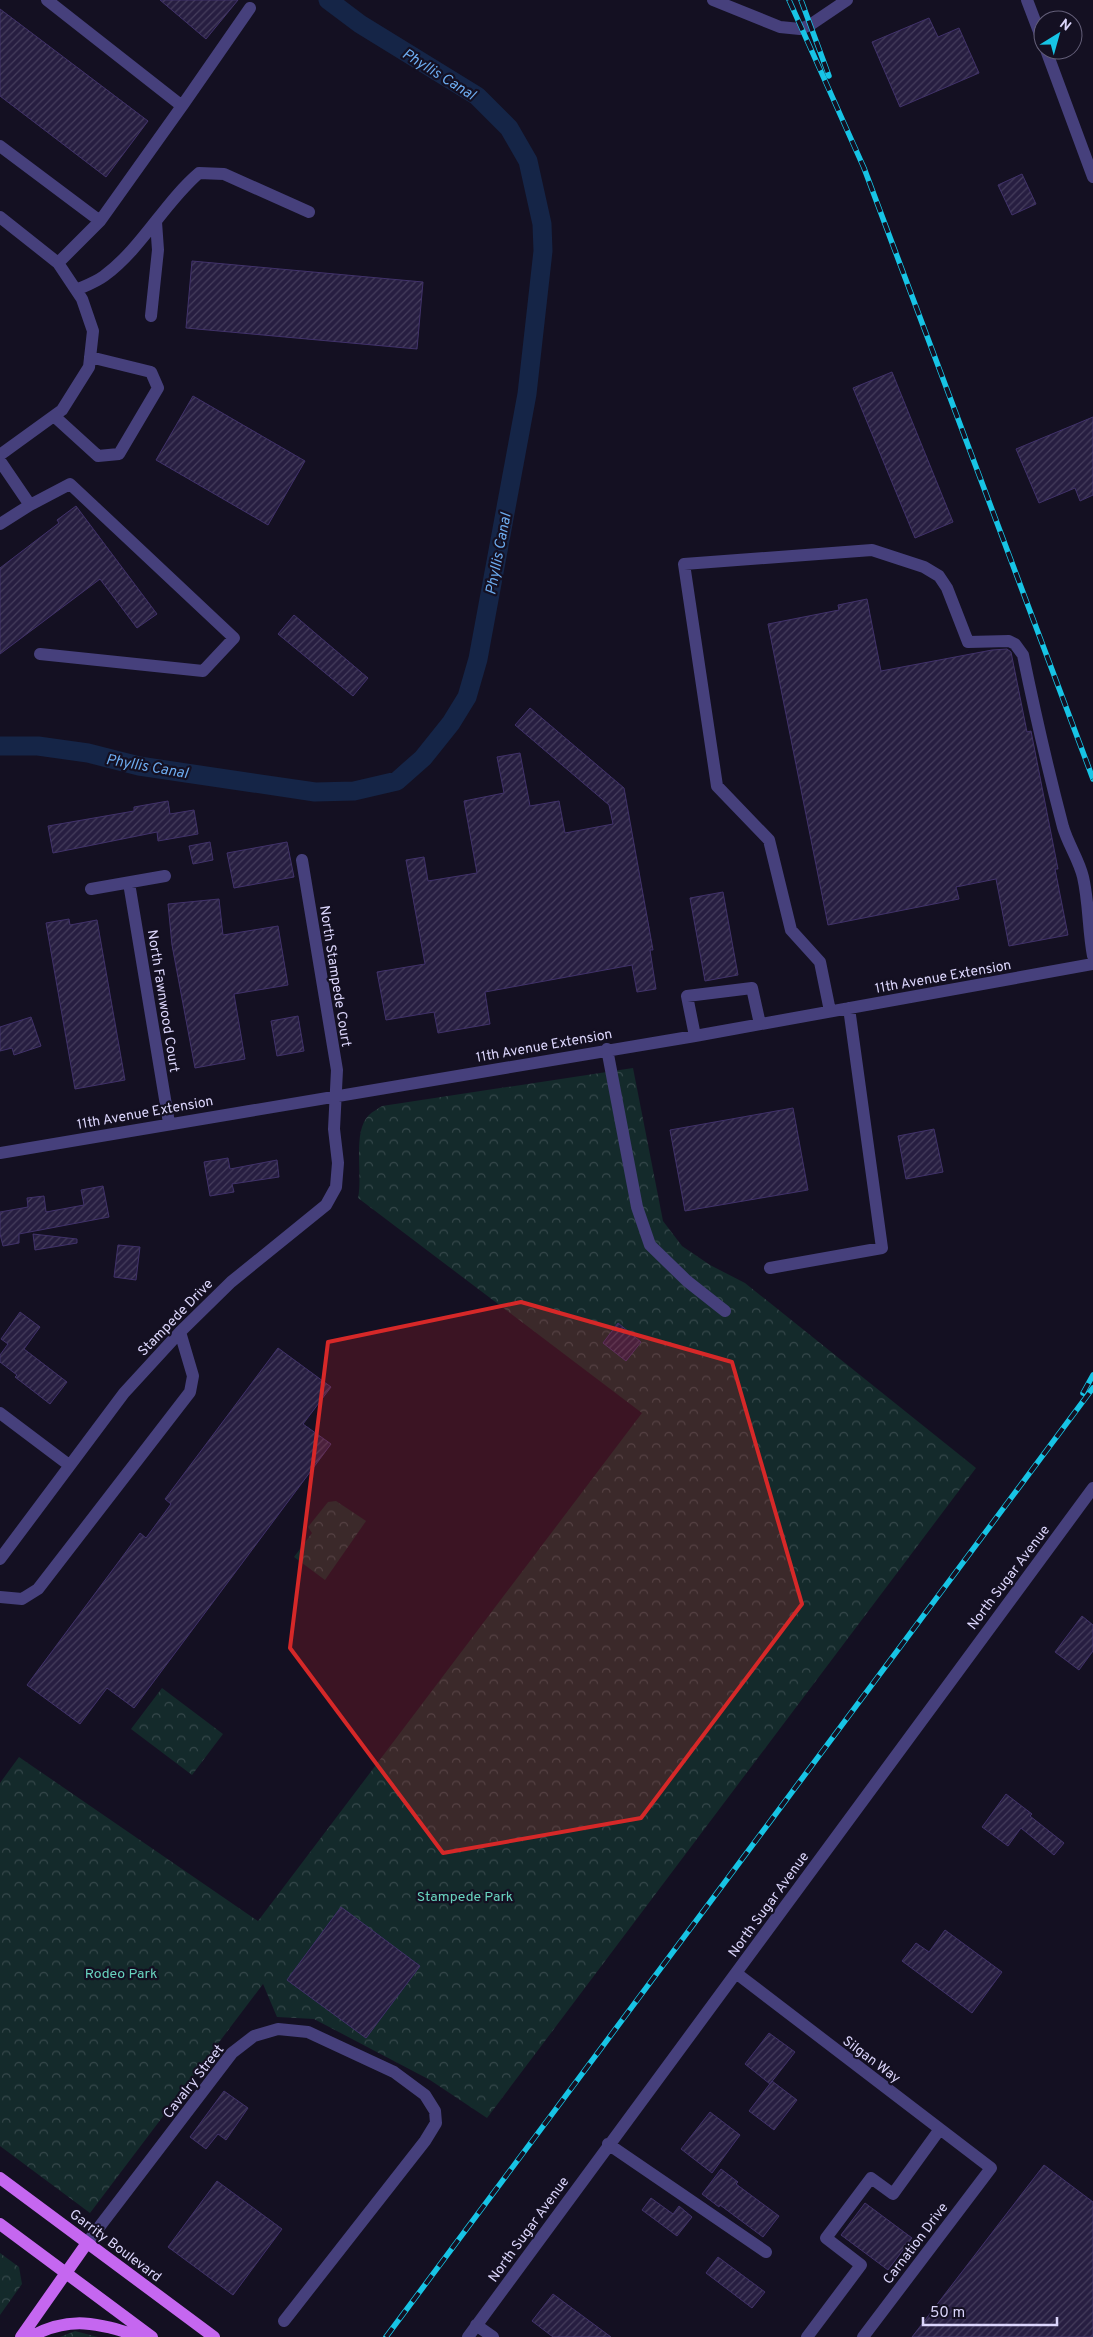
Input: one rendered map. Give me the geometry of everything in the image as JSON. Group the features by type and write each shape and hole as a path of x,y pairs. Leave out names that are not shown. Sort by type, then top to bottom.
{"main road":[{"name":"Garrity Boulevard","path":"0,2178 214,2337"},
{"path":"0,2224 152,2337"},
{"path":"21,2337 88,2243"},
{"path":"30,2337 45,2329 67,2322 87,2322 142,2337"}],"street":[{"path":"47,0 182,106"},
{"path":"713,0 780,27 800,29 810,25 847,0"},
{"path":"1027,0 1033,16"},
{"path":"58,263 100,221 250,8"},
{"path":"1050,60 1093,177"},
{"path":"0,146 100,221"},
{"path":"76,290 104,276 156,222 180,189 199,173 224,174 309,212"},
{"path":"0,217 58,263 82,300 93,331 89,366 62,410 0,455"},
{"path":"151,316 158,250 156,222"},
{"path":"54,416 98,456 119,454 158,388 151,372 90,357"},
{"path":"0,461 30,505"},
{"path":"0,524 30,505 70,484 234,638 204,672 40,654"},
{"path":"830,1011 820,962 790,930 769,840 718,786 684,564 872,550 924,567 939,576 947,588 968,642 1009,641 1015,644 1023,655 1042,744 1064,830 1082,874 1088,905 1088,928 1093,956"},
{"name":"North Stampede Court","path":"302,860 337,1070 335,1097"},
{"path":"91,889 165,876"},
{"name":"North Fawnwood Court","path":"129,883 168,1123"},
{"name":"11th Avenue Extension","path":"0,1153 607,1049 695,1036 1093,964"},
{"path":"695,1036 687,996 752,988 760,1024"},
{"path":"770,1268 882,1248 849,1008"},
{"path":"607,1049 637,1207 650,1245 686,1281 725,1311"},
{"name":"Stampede Drive","path":"0,1559 124,1393 180,1332 231,1282 326,1205 336,1187 338,1163 334,1129 335,1097"},
{"path":"0,1596 22,1599 38,1589 190,1392 193,1376 180,1332"},
{"path":"0,1413 69,1465"},
{"name":"North Sugar Avenue","path":"468,2337 608,2144 736,1974 1093,1488"},
{"name":"Silgan Way","path":"736,1974 991,2168"},
{"name":"Cavalry Street","path":"88,2243 232,2053 254,2036 278,2029 308,2032 394,2072 425,2094 435,2111 436,2123 425,2141 284,2321"},
{"path":"807,2337 861,2265 826,2238 871,2178 893,2194 940,2129"},
{"path":"608,2144 766,2252"},
{"name":"Carnation Drive","path":"863,2337 991,2168"},
{"path":"476,2325 492,2337"}],"highlighted area":[{"path":"521,1302 732,1362 802,1604 641,1818 443,1853 290,1648 328,1342"}],"green space":[{"name":"Stampede Park","path":"633,1068 663,1221 682,1246 710,1265 745,1283 976,1468 487,2118 430,2080 314,2019 277,2017 263,1984 90,2213 0,2146 0,1783 19,1757 258,1921 642,1413 358,1198 359,1142 364,1122 382,1106"},
{"path":"336,1501 366,1521 325,1580 294,1557 312,1533 308,1527 328,1502"},
{"path":"162,1688 223,1734 192,1775 131,1729"},
{"path":"0,2253 19,2267 22,2284 0,2315"},
{"path":"75,2331 98,2337 60,2337"}],"building":[{"path":"160,0 238,0 206,39"},
{"path":"0,9 148,121 106,177 0,96"},
{"path":"929,18 938,37 959,28 979,73 900,107 872,42"},
{"path":"1022,174 1036,204 1012,215 998,185"},
{"path":"192,261 423,282 417,349 186,328"},
{"path":"892,372 953,522 915,538 853,388"},
{"path":"193,396 305,461 268,525 156,460"},
{"path":"1093,417 1093,495 1080,501 1075,488 1039,503 1016,449"},
{"path":"76,506 157,614 137,628 100,579 0,654 0,568 59,523 57,520"},
{"path":"867,599 881,671 992,650 1007,649 1011,652 1027,732 1031,731 1058,869 1055,869 1068,935 1009,946 996,879 956,887 959,899 828,925 768,624 839,610 838,605"},
{"path":"294,615 368,678 353,696 278,634"},
{"path":"530,708 624,788 653,950 650,950 656,989 637,992 632,965 485,992 490,1024 438,1033 434,1012 386,1020 377,972 425,964 406,860 424,857 428,881 477,873 464,801 504,793 497,757 520,753 530,806 559,801 565,833 613,824 609,805 515,725"},
{"path":"168,801 170,814 194,810 198,834 158,841 157,832 53,853 48,826 134,811 134,807"},
{"path":"210,842 213,860 193,864 189,846"},
{"path":"287,842 294,877 234,888 227,853"},
{"path":"723,892 738,975 705,981 690,898"},
{"path":"219,899 223,935 278,926 288,985 234,994 245,1059 195,1068 172,945 168,904"},
{"path":"69,919 70,925 97,920 125,1080 75,1089 46,923"},
{"path":"298,1016 304,1051 277,1056 271,1021"},
{"path":"31,1017 41,1046 14,1055 12,1048 0,1051 0,1027"},
{"path":"793,1108 808,1190 685,1211 670,1130"},
{"path":"934,1129 943,1172 906,1179 898,1136"},
{"path":"228,1158 230,1169 277,1160 279,1177 232,1184 234,1192 210,1196 204,1162"},
{"path":"103,1186 109,1217 19,1234 19,1243 3,1246 0,1234 0,1212 28,1207 27,1198 44,1196 46,1212 84,1205 81,1190"},
{"path":"33,1234 77,1239 77,1243 35,1250"},
{"path":"118,1245 140,1247 136,1280 114,1277"},
{"path":"20,1312 40,1327 24,1349 67,1382 50,1404 15,1377 17,1375 0,1362 0,1355 8,1344 1,1339"},
{"path":"618,1323 641,1342 626,1361 603,1343"},
{"path":"278,1348 331,1387 303,1424 331,1444 134,1708 107,1688 80,1724 27,1685 140,1533 146,1538 171,1504 165,1499"},
{"path":"1082,1616 1093,1625 1093,1651 1079,1670 1055,1652"},
{"path":"1006,1794 1032,1814 1030,1816 1064,1843 1054,1855 1021,1828 1008,1846 982,1827"},
{"path":"341,1907 420,1966 366,2038 287,1980"},
{"path":"945,1930 1002,1972 972,2013 902,1961 916,1943 929,1952"},
{"path":"769,2033 795,2052 770,2084 745,2064"},
{"path":"772,2081 797,2100 774,2130 749,2111"},
{"path":"224,2091 248,2108 226,2140 218,2134 206,2149 190,2137"},
{"path":"710,2112 740,2135 712,2173 681,2149"},
{"path":"1044,2165 1093,2202 1093,2337 912,2337"},
{"path":"721,2169 738,2182 736,2184 779,2216 763,2237 702,2194"},
{"path":"217,2181 282,2229 233,2295 168,2247"},
{"path":"651,2198 673,2214 679,2206 692,2217 677,2236 642,2210"},
{"path":"865,2203 912,2238 888,2270 841,2235"},
{"path":"718,2257 765,2292 752,2308 706,2273"},
{"path":"553,2294 611,2337 553,2337 532,2321"}],"waterway":[{"name":"Phyllis Canal","path":"0,746 38,746 88,753 139,766 315,792 354,791 397,781 423,758 451,723 467,697 478,659 527,394 543,251 542,224 528,161 509,128 477,96 360,24 328,0"}],"railway":[{"path":"789,0 864,168 1093,779"},
{"path":"801,0 829,76"},
{"path":"1083,1393 1093,1375"},
{"path":"386,2337 1093,1388"}],"park label":[{"name":"Rodeo Park","path":"121,1973"}]}
